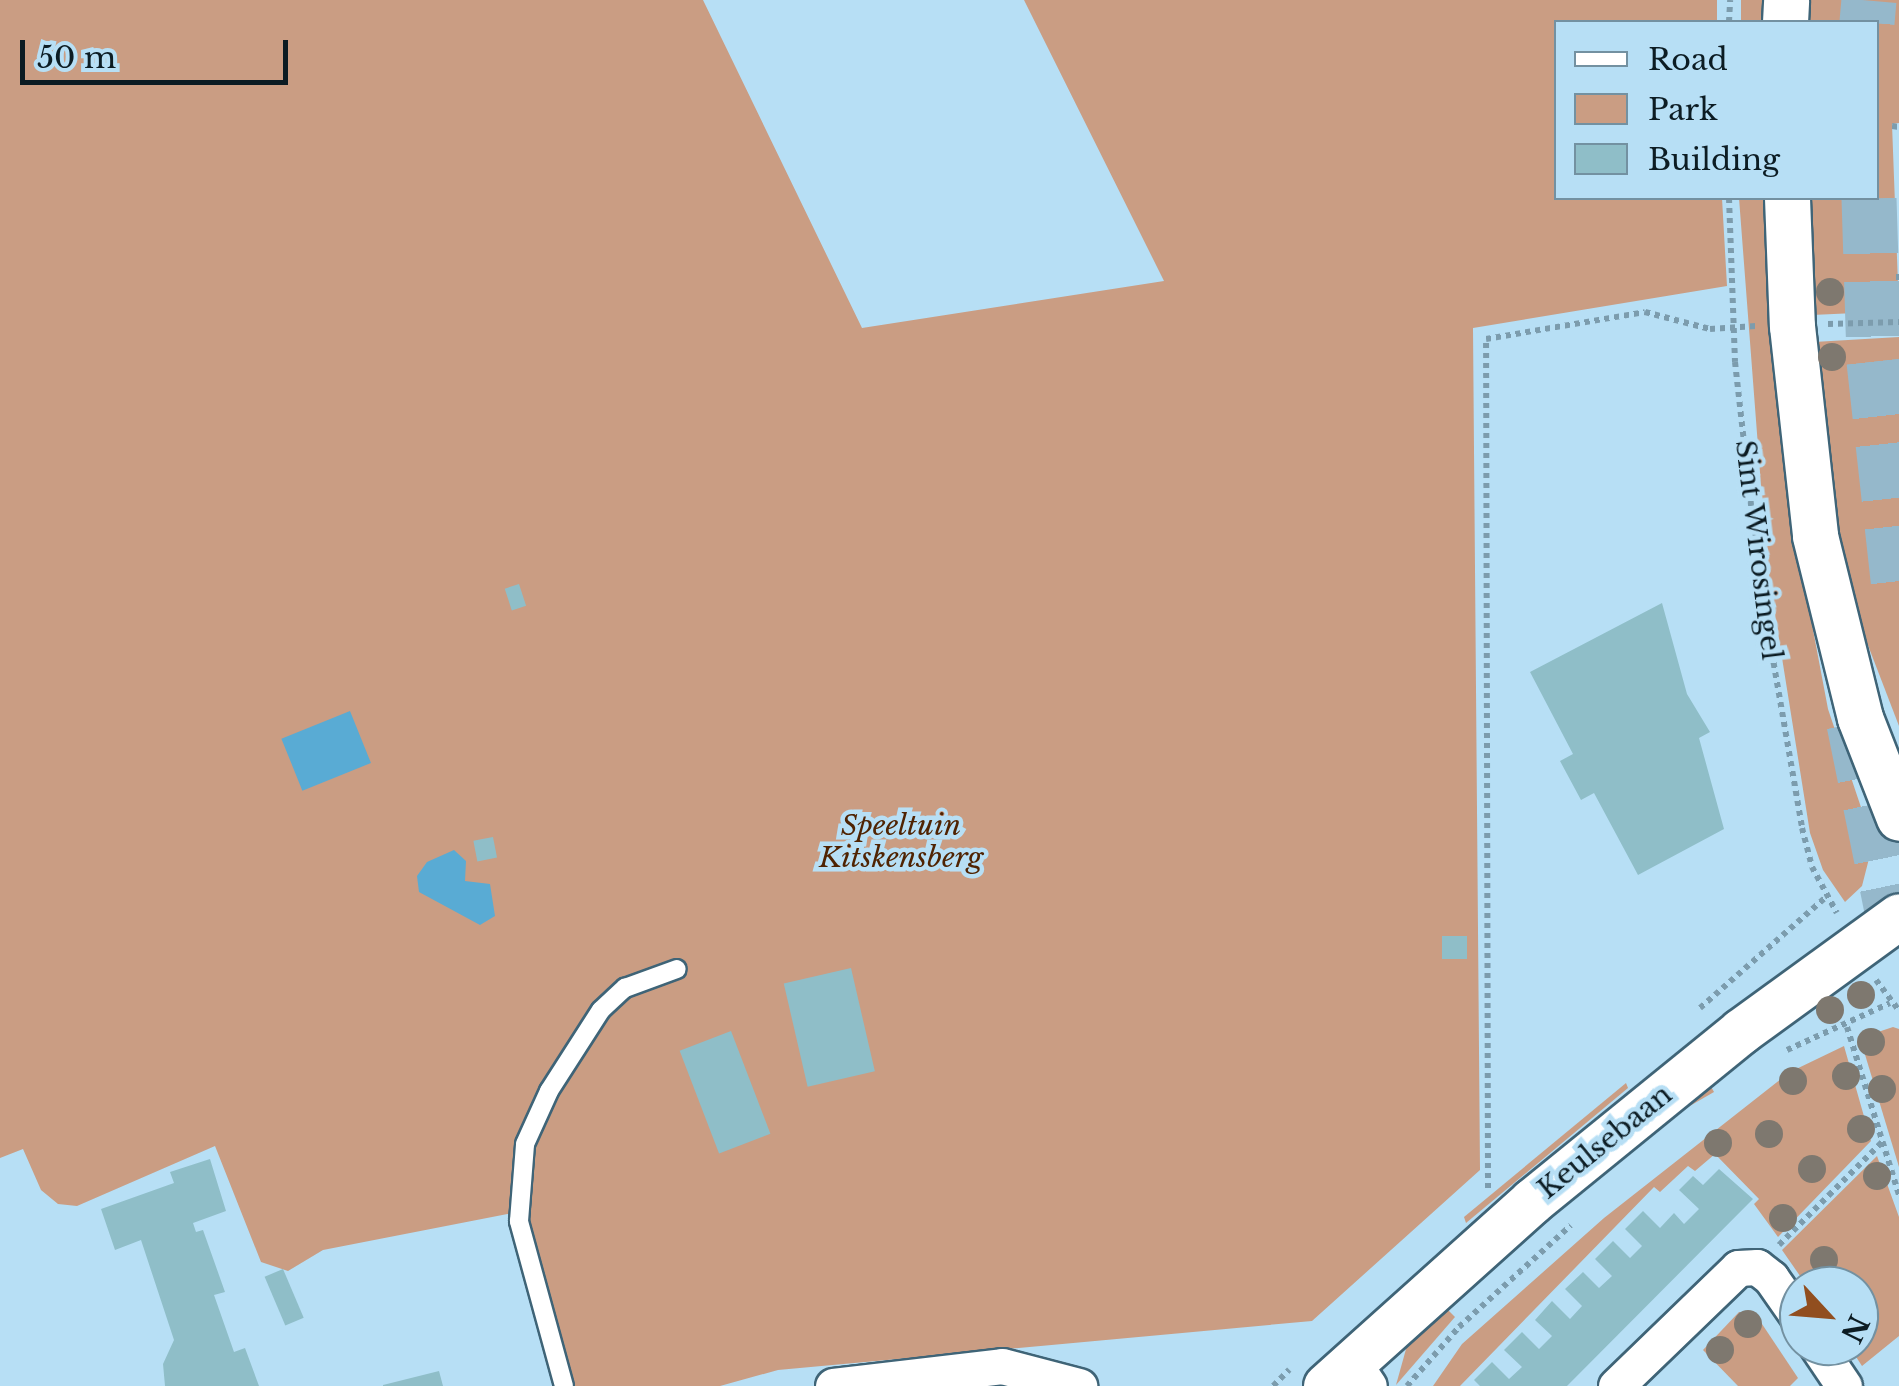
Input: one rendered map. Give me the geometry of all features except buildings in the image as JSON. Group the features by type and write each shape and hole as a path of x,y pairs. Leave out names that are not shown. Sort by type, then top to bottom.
{"street":[{"name":"Sint Wirosingel","path":"1786,200 1792,326 1826,592 1860,718 1899,818"},
{"name":"Keulsebaan","path":"1349,1378 1562,1176 1742,1031 1899,916"},
{"path":"1616,1386 1738,1268 1757,1267 1779,1294"},
{"path":"833,1386 1002,1366 1079,1386"}],"lane":[{"path":"564,1386 519,1221 525,1144 558,1075 601,1010 625,988 677,968"}],"path":[{"name":"Sint Wirosingel","path":"1729,200 1734,327 1760,584 1805,841 1826,896"},
{"path":"1488,1189 1486,340 1645,312 1710,329 1899,322"},
{"path":"1772,1060 1890,1003 1899,1011"},
{"path":"1847,1027 1899,1195"},
{"path":"1757,1267 1882,1142"},
{"path":"1408,1386 1451,1335 1579,1216"}],"green space":[{"name":"Speeltuin Kitskensberg","path":"0,0 703,0 862,328 1164,281 1024,0 1717,0 1717,20 1554,20 1554,200 1722,200 1727,286 1473,328 1480,1170 1312,1321 778,1370 720,1386 553,1386 513,1213 323,1250 288,1271 261,1262 215,1146 77,1206 58,1204 41,1190 23,1149 0,1158"},
{"path":"1741,0 1770,0 1770,20 1741,20"},
{"path":"1806,0 1899,0 1899,123 1892,124 1899,311 1812,315 1807,200 1879,200 1879,20 1805,20"},
{"path":"1739,200 1770,200 1796,540 1828,709 1873,843 1862,886 1845,902 1823,870 1810,833 1767,564"},
{"path":"1899,337 1899,726 1851,601 1831,511 1814,342"},
{"path":"1893,1027 1899,1029 1899,1167 1860,1038"},
{"path":"1844,1046 1871,1141 1778,1237 1754,1204 1759,1199 1715,1154 1695,1171 1688,1166 1660,1192 1654,1187 1460,1386 1433,1386 1462,1344 1604,1218 1790,1072"},
{"path":"1626,1083 1628,1088 1466,1223 1464,1217"},
{"path":"1710,1085 1714,1092 1493,1219 1489,1212"},
{"path":"1877,1156 1899,1217 1899,1336 1879,1352 1879,1266 1793,1266 1782,1250"},
{"path":"1446,1308 1455,1317 1396,1385 1408,1342"},
{"path":"1739,1312 1756,1315 1779,1350 1779,1366 1790,1366 1798,1378 1790,1386 1738,1386 1703,1350"}],"water":[{"path":"350,711 371,763 302,791 281,739"},
{"path":"454,850 466,861 465,881 490,884 495,916 480,925 419,892 417,876 427,862"}],"tunnel":[{"path":"1867,20 1869,0"},
{"path":"1869,200 1874,361 1899,587"},
{"path":"1854,723 1899,945"}]}
